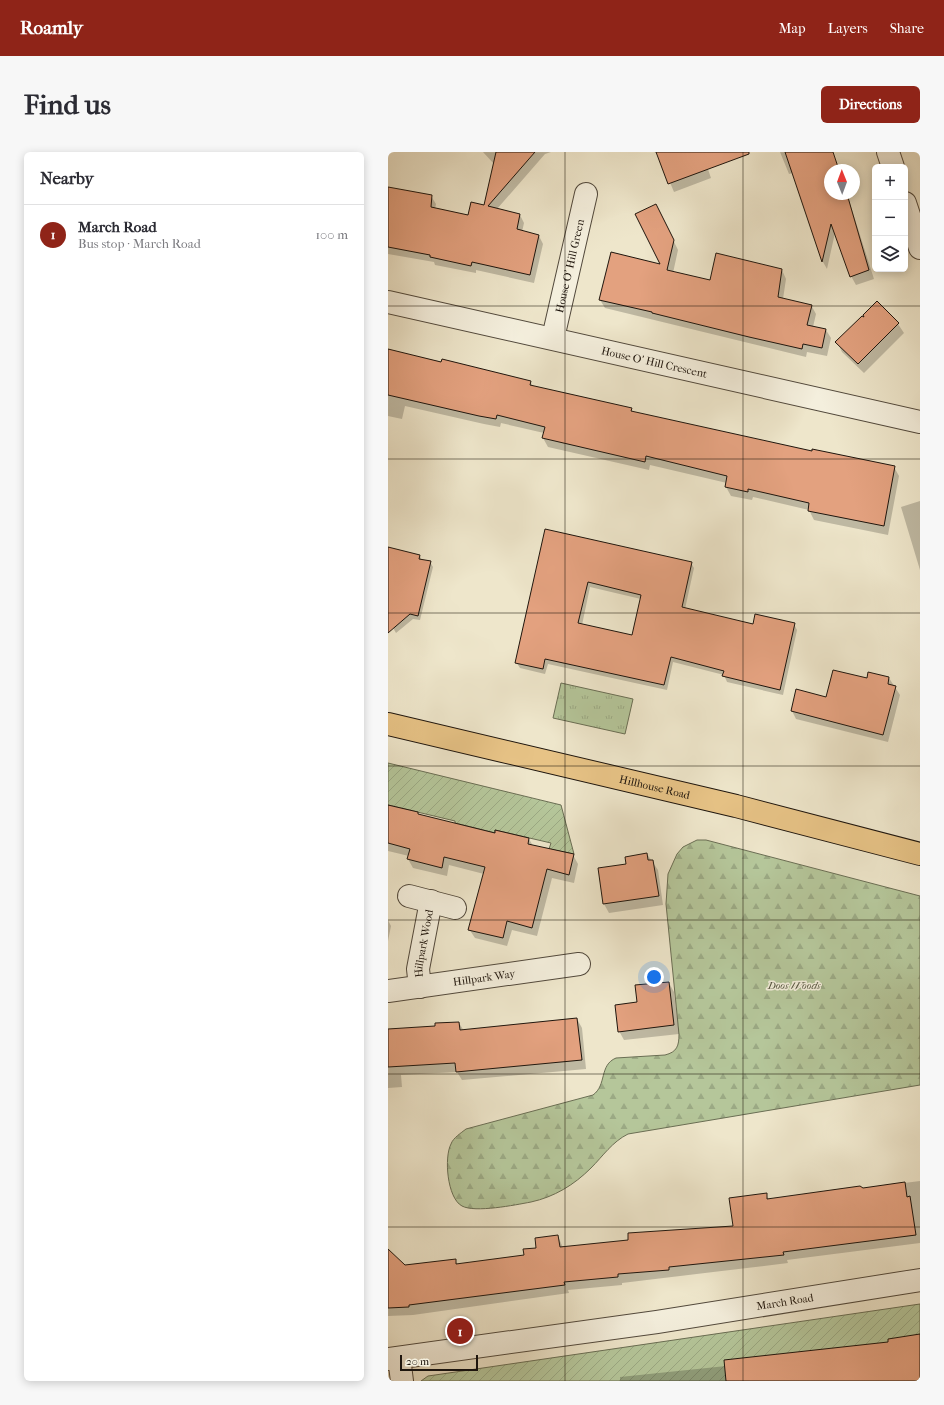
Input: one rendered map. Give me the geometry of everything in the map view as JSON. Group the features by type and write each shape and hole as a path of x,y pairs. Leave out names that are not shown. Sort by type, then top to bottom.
{"main road":[{"name":"Hillhouse Road","path":"388,724 736,806 920,854"}],"street":[{"path":"888,152 892,164"},
{"name":"House O' Hill Green","path":"553,338 586,194"},
{"path":"908,212 920,248"},
{"name":"House O' Hill Crescent","path":"388,302 920,422"},
{"name":"Hillpark Wood","path":"409,896 455,908"},
{"name":"Hillpark Wood","path":"420,987 418,969 431,901"},
{"name":"Hillpark Way","path":"388,991 579,964"},
{"name":"March Road","path":"394,1359 657,1322 920,1280"},
{"path":"394,1359 402,1381"}],"green space":[{"path":"561,683 633,699 625,734 553,718"},
{"path":"388,763 561,805 574,854 549,849 551,843 495,830 495,833 455,823 455,821 388,805"},
{"name":"Doos Woods","path":"697,840 706,840 920,896 920,1085 628,1134 612,1145 578,1180 556,1194 531,1202 495,1208 476,1209 462,1206 457,1202 453,1195 447,1167 449,1150 452,1142 466,1129 593,1095 600,1086 607,1065 616,1058 665,1055 675,1050 679,1034 666,904 668,874 677,854 683,847"},
{"path":"920,1304 920,1381 421,1381 428,1376"}],"building":[{"path":"496,152 535,152 488,206 520,214 517,229 539,235 530,275 472,262 471,266 430,257 430,255 388,247 388,187 432,195 431,207 468,215 471,202 484,205"},
{"path":"656,152 749,152 749,154 668,184"},
{"path":"785,152 833,152 837,164 824,164 824,200 849,200 869,270 850,277 831,224 822,262"},
{"path":"656,204 674,240 667,270 710,280 716,253 782,269 778,297 812,305 807,325 826,329 822,348 803,344 802,349 599,300 611,252 660,264 635,214"},
{"path":"877,301 899,323 858,364 835,342 862,316 864,317 863,315"},
{"path":"388,349 441,362 442,359 531,381 530,385 632,408 631,411 812,451 812,449 895,466 884,526 808,511 809,503 748,489 748,492 725,487 727,476 646,456 645,462 542,438 545,427 497,415 496,419 479,416 388,395"},
{"path":"545,529 692,562 682,607 753,624 755,614 795,623 780,690 722,676 724,671 671,657 664,685 545,659 543,669 515,663","holes":["588,582 641,595 632,635 578,623"]},
{"path":"388,547 420,555 419,559 431,561 418,616 410,614 388,633"},
{"path":"833,670 867,678 868,672 889,677 888,684 896,686 883,735 791,711 796,689 826,697"},
{"path":"388,805 495,833 495,830 529,838 528,844 574,854 569,875 547,869 532,928 507,921 503,938 468,930 485,867 444,857 442,868 407,859 410,849 388,843"},
{"path":"647,853 648,860 653,860 659,896 603,904 598,868 626,864 625,857"},
{"path":"669,982 674,1025 618,1032 615,1005 637,1002 635,985"},
{"path":"577,1018 582,1060 456,1072 455,1063 388,1067 388,1029 435,1026 435,1023 459,1022 460,1030"},
{"path":"905,1182 907,1197 910,1196 916,1235 783,1252 784,1255 669,1267 669,1270 618,1274 618,1277 564,1282 565,1285 409,1305 409,1307 388,1308 388,1249 405,1265 456,1259 456,1264 524,1255 523,1249 536,1248 535,1238 558,1235 560,1247 628,1240 628,1233 733,1226 729,1198 767,1193 767,1199 860,1186 863,1188"},
{"path":"920,1334 920,1381 726,1381 724,1360 888,1342 888,1339"}],"place":[{"name":"March Road","path":"460,1331"}]}
